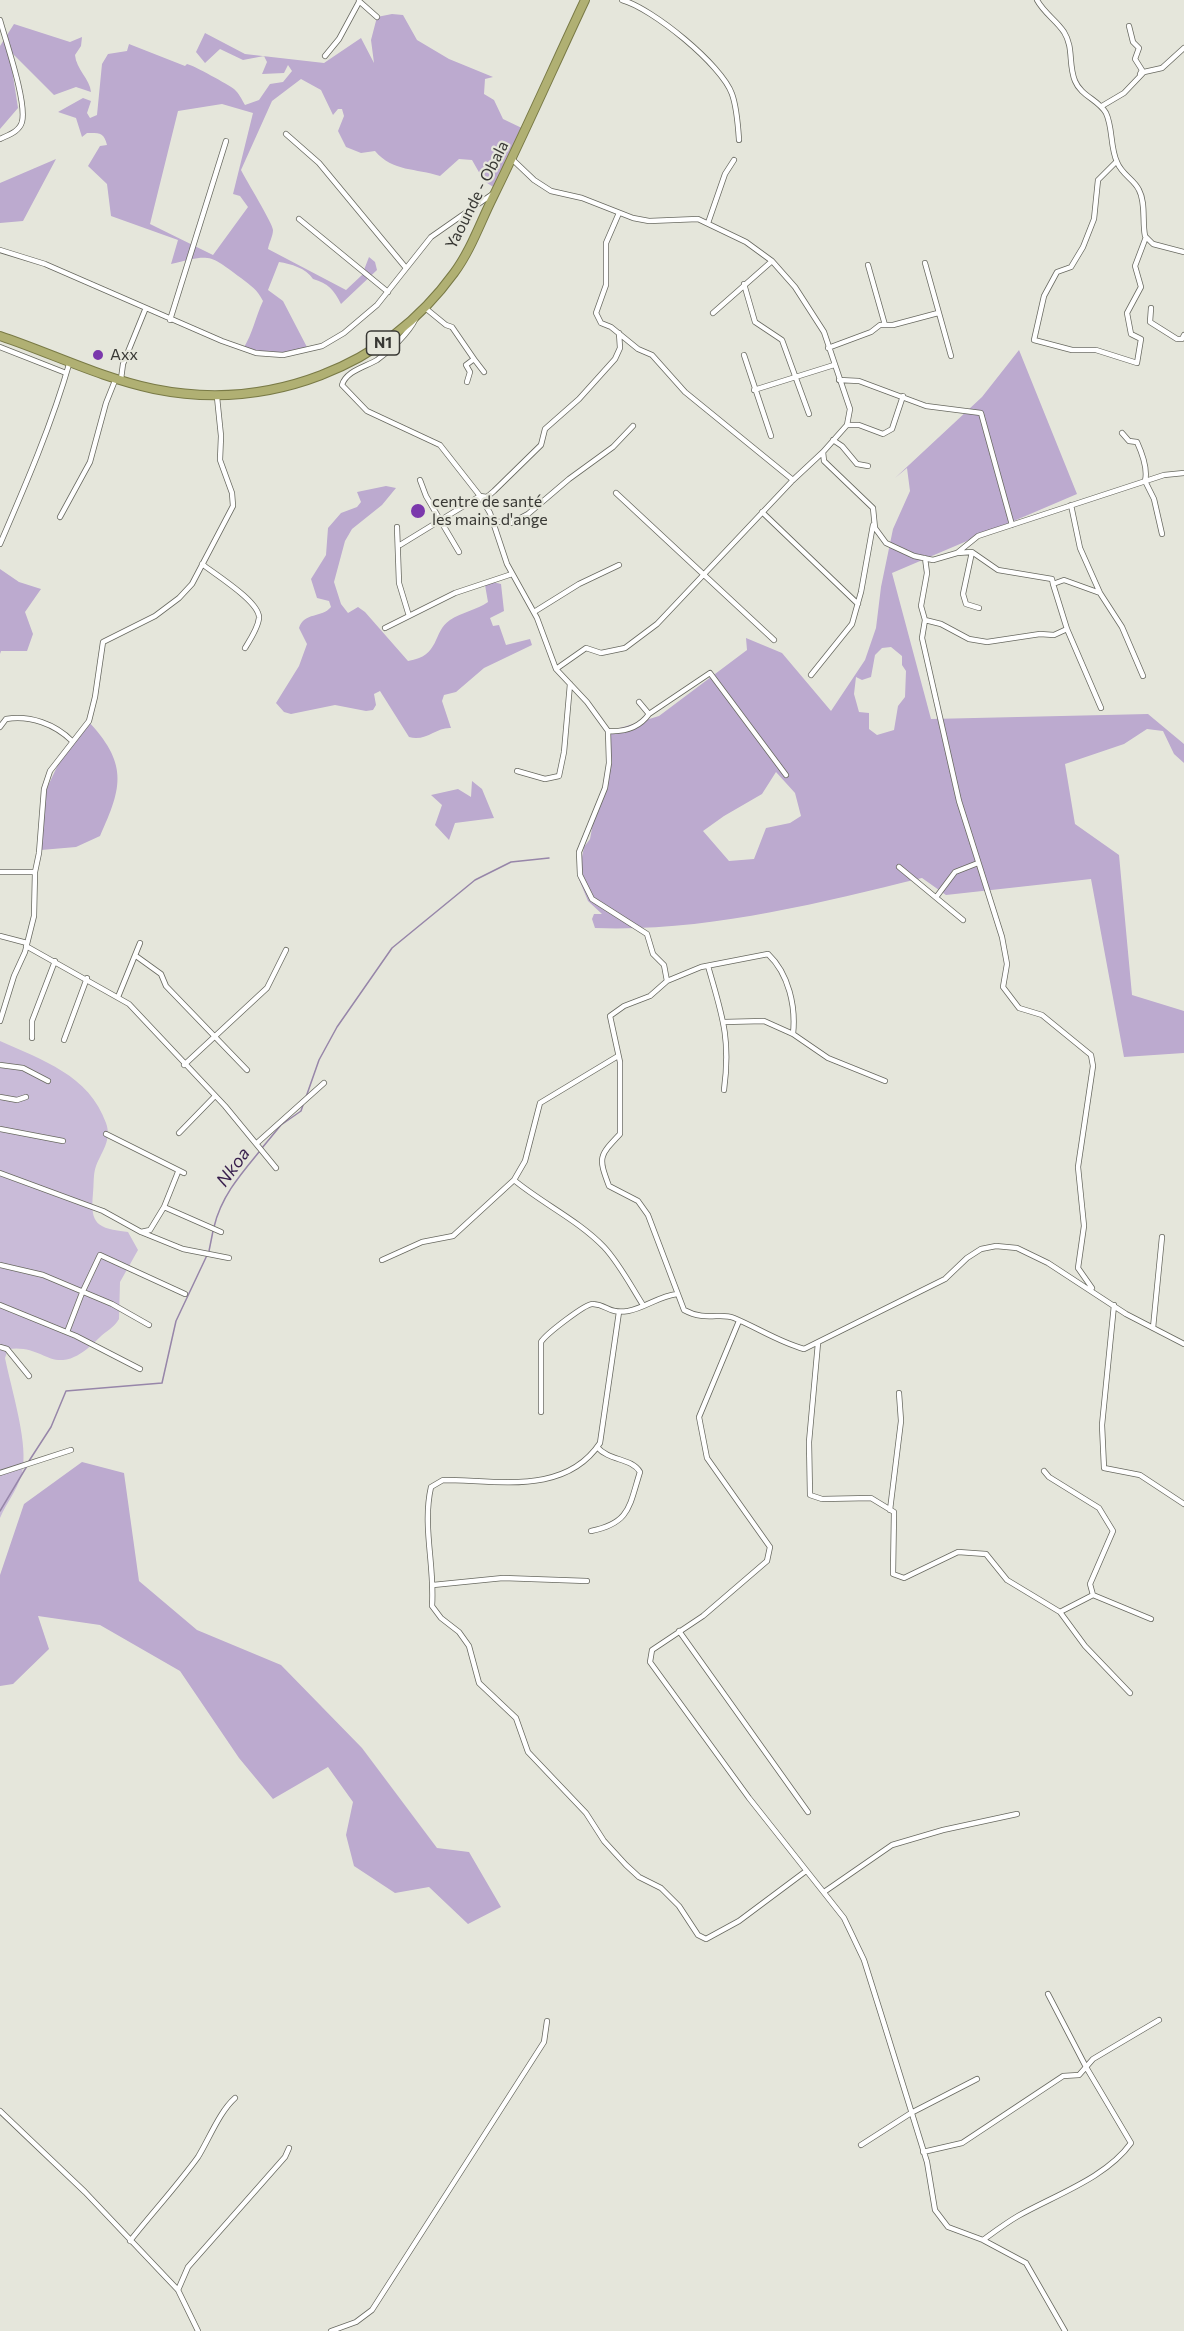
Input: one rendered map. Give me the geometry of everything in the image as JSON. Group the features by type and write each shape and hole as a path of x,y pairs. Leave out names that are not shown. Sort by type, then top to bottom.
{"highway":[{"name":"Yaounde - Obala","path":"0,336 119,379 154,389 217,397 270,391 328,374 354,362 389,338 421,310 453,274 472,244 513,160 585,0"}],"street":[{"path":"622,0 668,26 719,71 732,94 739,140"},
{"path":"1037,0 1063,31 1069,43 1073,74 1079,88 1102,106 1111,130 1110,143 1116,162 1123,174 1136,184 1141,193 1146,237 1135,266 1141,287 1127,313 1131,334 1141,339 1137,363 1096,351 1072,350 1034,340 1044,296 1057,272 1071,267 1083,247 1094,219 1098,180 1116,162"},
{"path":"326,56 339,39 358,1 377,17"},
{"path":"0,20 21,99 22,122 16,132 0,139"},
{"path":"1102,106 1124,93 1142,70 1135,59 1139,48 1131,39 1129,26"},
{"path":"1140,74 1162,68 1184,48"},
{"path":"286,134 319,163 406,268"},
{"path":"170,320 226,141"},
{"path":"513,160 534,180 551,191 582,198 619,213 649,221 698,219 746,242 772,261 795,287 824,332 850,409 847,424 823,453 793,480 657,624 625,648 601,653 586,648 556,669"},
{"path":"708,223 725,174 734,160"},
{"path":"0,250 45,264 145,310 256,353 283,355 322,346 353,326 377,305 431,237 496,191"},
{"path":"619,213 606,243 606,285 596,313 601,323 652,356 666,374 685,392 793,480"},
{"path":"300,219 388,292"},
{"path":"1146,237 1153,244 1184,252"},
{"path":"713,313 772,261"},
{"path":"925,263 951,356"},
{"path":"868,265 885,325"},
{"path":"744,284 754,322 782,340 809,414"},
{"path":"1151,308 1150,321 1177,339 1182,339 1184,336"},
{"path":"60,517 90,462 106,403 119,379 145,310"},
{"path":"484,372 452,327 421,310 412,326 385,353 347,375 342,385 367,411 440,445 480,496 512,574 534,612 556,669 593,709 608,731 609,763 605,788 579,852 580,875 592,899 647,934 653,954 664,965 667,981"},
{"path":"828,348 885,325 938,313"},
{"path":"400,545 480,496 487,497 494,491 541,445 545,429 579,399 615,359 620,348 619,333"},
{"path":"0,348 66,372"},
{"path":"744,355 771,436"},
{"path":"467,382 470,372 466,365 474,359"},
{"path":"1,540 24,483 39,457 70,361"},
{"path":"754,390 834,365"},
{"path":"839,380 859,381 926,406 981,413 1012,525"},
{"path":"847,424 859,425 883,434 892,429 903,396"},
{"path":"0,1019 27,944 34,916 35,872 39,853 44,789 50,771 89,721 96,697 103,642 155,616 192,585 233,506 232,493 220,460 221,436 217,397"},
{"path":"492,521 511,523 528,514 569,479 613,447 633,426"},
{"path":"1122,433 1129,441 1137,442 1140,448 1147,474 1145,481 1154,499 1162,534"},
{"path":"833,440 842,446 857,465 868,466"},
{"path":"823,453 824,461 833,471 873,508 875,528 886,543 933,560 957,553 972,552 998,570 1052,579 1067,629 1101,708"},
{"path":"957,553 978,536 1164,475 1184,473"},
{"path":"420,480 459,552"},
{"path":"616,493 774,640"},
{"path":"1071,505 1080,548 1100,593 1122,627 1143,676"},
{"path":"762,512 858,604"},
{"path":"812,675 852,624 874,519"},
{"path":"397,527 400,545 399,583 409,616"},
{"path":"972,552 963,594 966,604 979,609"},
{"path":"924,558 927,573 921,606 925,620 922,638 958,801 1002,937 1007,964 1003,987 1019,1008 1042,1015 1091,1055 1093,1065 1078,1167 1084,1226 1078,1268 1093,1290"},
{"path":"202,564 246,598 258,611 259,621 245,648"},
{"path":"534,612 579,584 619,565"},
{"path":"385,628 455,593 512,574"},
{"path":"1053,584 1064,580 1100,593"},
{"path":"925,620 969,639 987,642 1040,634 1054,636 1067,629"},
{"path":"608,731 634,728 649,714 710,673 786,775"},
{"path":"516,771 545,779 559,776 564,752 570,684"},
{"path":"639,702 649,714"},
{"path":"0,727 6,719 38,720 54,726 72,741"},
{"path":"937,896 955,872 978,863"},
{"path":"899,867 937,896 963,920"},
{"path":"0,872 35,872"},
{"path":"0,936 27,944 129,1004 215,1096 276,1167"},
{"path":"118,997 140,943"},
{"path":"184,1065 267,987 286,950"},
{"path":"793,1034 793,1002 786,982 768,954 708,966 667,981 650,996 624,1006 610,1016 618,1056 620,1134 603,1151 600,1162 609,1186 638,1201 648,1215 656,1231 684,1310 697,1317 732,1317 787,1344 804,1349 846,1326 945,1279 967,1258 981,1249 996,1246 1017,1248 1184,1344"},
{"path":"136,956 161,974 166,986 247,1070"},
{"path":"32,1038 32,1022 55,962"},
{"path":"708,966 724,1022 729,1056 724,1090"},
{"path":"64,1040 87,978"},
{"path":"724,1022 764,1021 793,1034 828,1058 885,1081"},
{"path":"382,1260 422,1242 453,1236 514,1180 525,1161 540,1103 618,1056"},
{"path":"0,1065 23,1068 48,1081"},
{"path":"257,1143 324,1083"},
{"path":"179,1133 215,1096"},
{"path":"0,1097 17,1100 26,1097"},
{"path":"0,1129 63,1141"},
{"path":"106,1134 181,1172 150,1230 141,1232"},
{"path":"0,1173 103,1211 141,1232 183,1249 230,1258"},
{"path":"514,1180 537,1199 588,1232 606,1248 643,1305"},
{"path":"164,1207 221,1232"},
{"path":"1153,1328 1162,1237"},
{"path":"67,1332 100,1255 185,1294"},
{"path":"0,1264 43,1275 112,1304 149,1325"},
{"path":"541,1412 541,1342 548,1333 588,1304 596,1304 611,1312 619,1312 631,1310 661,1296 677,1294"},
{"path":"0,1305 67,1332 140,1369"},
{"path":"1114,1305 1102,1425 1104,1468 1140,1475 1184,1504"},
{"path":"619,1312 597,1447 567,1473 527,1483 443,1480 431,1487 428,1503 427,1542 433,1585 432,1606 441,1618 459,1632 469,1646 479,1683 516,1718 528,1752 586,1814 604,1841 626,1865 639,1877 661,1888 679,1906 698,1935 706,1939 739,1921 806,1871"},
{"path":"739,1321 699,1417 707,1458 771,1547 767,1561 703,1616 652,1650 650,1662 749,1798 844,1918 864,1960 923,2152 935,2210 948,2227 982,2240 1026,2263 1065,2331"},
{"path":"818,1343 809,1443 810,1495 822,1499 871,1498 894,1512 893,1574 904,1578 958,1552 986,1554 1007,1580 1060,1612 1085,1646 1130,1693"},
{"path":"0,1347 7,1349 29,1376"},
{"path":"890,1510 901,1421 899,1393"},
{"path":"591,1532 614,1527 631,1501 640,1472 636,1465 603,1454 597,1447"},
{"path":"0,1473 71,1450"},
{"path":"1044,1471 1049,1478 1100,1509 1113,1532 1090,1584 1093,1595"},
{"path":"433,1585 504,1578 587,1581"},
{"path":"1060,1612 1093,1595 1151,1619"},
{"path":"679,1632 808,1812"},
{"path":"824,1892 892,1845 943,1830 1017,1814"},
{"path":"982,2240 1015,2218 1091,2176 1123,2155 1131,2143 1086,2067 1047,1994"},
{"path":"923,2152 962,2143 1063,2076 1079,2075 1094,2059 1159,2020"},
{"path":"332,2331 356,2322 372,2310 544,2042 547,2021"},
{"path":"861,2145 911,2113 977,2079"},
{"path":"130,2241 196,2158 219,2122 225,2106 235,2098"},
{"path":"0,2111 85,2192 178,2290 198,2331"},
{"path":"178,2290 188,2267 285,2157 289,2148"}],"shaded area":[{"path":"392,14 403,15 417,40 449,59 493,77 485,79 484,94 494,100 503,119 526,130 498,190 484,181 472,160 459,159 440,176 389,163 375,151 361,153 346,147 338,131 344,116 342,109 338,109 333,115 321,90 301,79 272,101 241,170 272,226 273,232 268,249 346,290 362,275 369,257 375,262 377,270 341,304 327,285 313,279 298,267 279,262 268,290 283,301 309,351 260,354 243,349 263,301 256,291 222,264 209,258 171,264 178,240 111,216 107,184 88,166 100,146 107,145 104,138 95,133 87,133 82,137 76,118 58,112 83,98 91,101 87,113 90,118 97,115 102,64 108,54 127,51 129,44 203,71 234,89 245,105 259,100 270,84 283,82 292,71 288,65 284,73 262,74 267,62 264,56 324,63 361,38 374,63 371,40 377,17","holes":["222,104 253,113 233,194 240,196 248,207 213,255 150,224 178,111"]},
{"path":"14,24 70,42 82,37 81,46 75,55 91,92 76,87 54,95 9,50 18,108 0,129 0,46"},
{"path":"205,33 245,54 263,56 243,60 220,49 205,63 196,52"},
{"path":"56,159 23,221 0,223 0,183"},
{"path":"1019,350 1077,494 892,573 931,719 1148,714 1184,744 1184,763 1174,754 1163,731 1147,729 1124,744 1065,764 1075,824 1119,855 1132,995 1184,1011 1184,1053 1124,1057 1091,879 946,895 922,878 801,906 719,921 678,926 595,928 592,919 594,914 602,914 588,901 578,877 584,847 590,839 595,812 607,786 610,762 607,732 659,716 747,650 746,638 782,653 831,711 865,660 876,628 881,587 893,529 910,491 907,468 895,478 982,397","holes":["891,647 902,656 902,665 906,671 905,697 898,706 894,730 877,735 869,729 869,713 859,712 854,694 856,677 862,680 871,677 875,655 882,648","776,772 795,793 801,816 790,823 766,828 754,859 729,861 703,831 762,794"]},
{"path":"386,486 396,488 382,505 352,529 345,541 334,582 341,604 348,613 358,607 365,612 408,661 426,654 435,643 444,625 450,620 488,602 485,585 489,581 501,584 504,611 490,618 493,626 499,625 506,645 530,639 532,645 484,668 456,692 444,695 442,701 451,728 421,738 409,737 380,691 374,694 376,705 373,710 366,711 335,705 291,714 284,712 276,703 299,666 307,644 299,628 301,623 331,607 329,601 317,598 311,579 326,555 328,528 341,513 357,507 361,502 357,492"},
{"path":"0,569 19,582 41,589 25,612 33,634 27,651 1,651 0,654"},
{"path":"87,720 110,749 118,775 117,789 108,818 100,836 76,847 41,850 46,790 64,752"},
{"path":"472,781 482,789 494,818 455,823 449,840 435,825 442,805 431,795 458,789 471,797"},
{"path":"0,1041 62,1071 76,1081 98,1106 106,1123 108,1135 94,1172 93,1212 98,1223 103,1226 128,1232 138,1250 120,1282 119,1319 84,1351 61,1360 33,1351 8,1349 5,1358 21,1428 24,1455 20,1481 0,1518"},
{"path":"82,1462 124,1473 139,1581 197,1630 281,1665 362,1748 437,1848 469,1852 501,1907 468,1924 429,1887 395,1893 354,1866 346,1835 353,1802 328,1767 273,1799 239,1758 180,1671 100,1625 38,1616 49,1649 13,1684 0,1686 0,1575 24,1504"}],"waterway":[{"name":"Nkoa","path":"306,1097 319,1060 337,1027 392,948 475,880 511,862 549,858"},
{"name":"Nkoa","path":"262,1148 281,1125 301,1111 303,1105"},
{"name":"Nkoa","path":"214,1227 226,1196 259,1152"},
{"name":"Nkoa","path":"29,1461 51,1427 66,1391 162,1383 176,1321 209,1251 213,1231"},
{"name":"Nkoa","path":"0,1511 27,1466"}],"place":[{"name":"Axx","path":"98,355"},
{"name":"centre de santé les mains d'ange","path":"418,511"}]}
